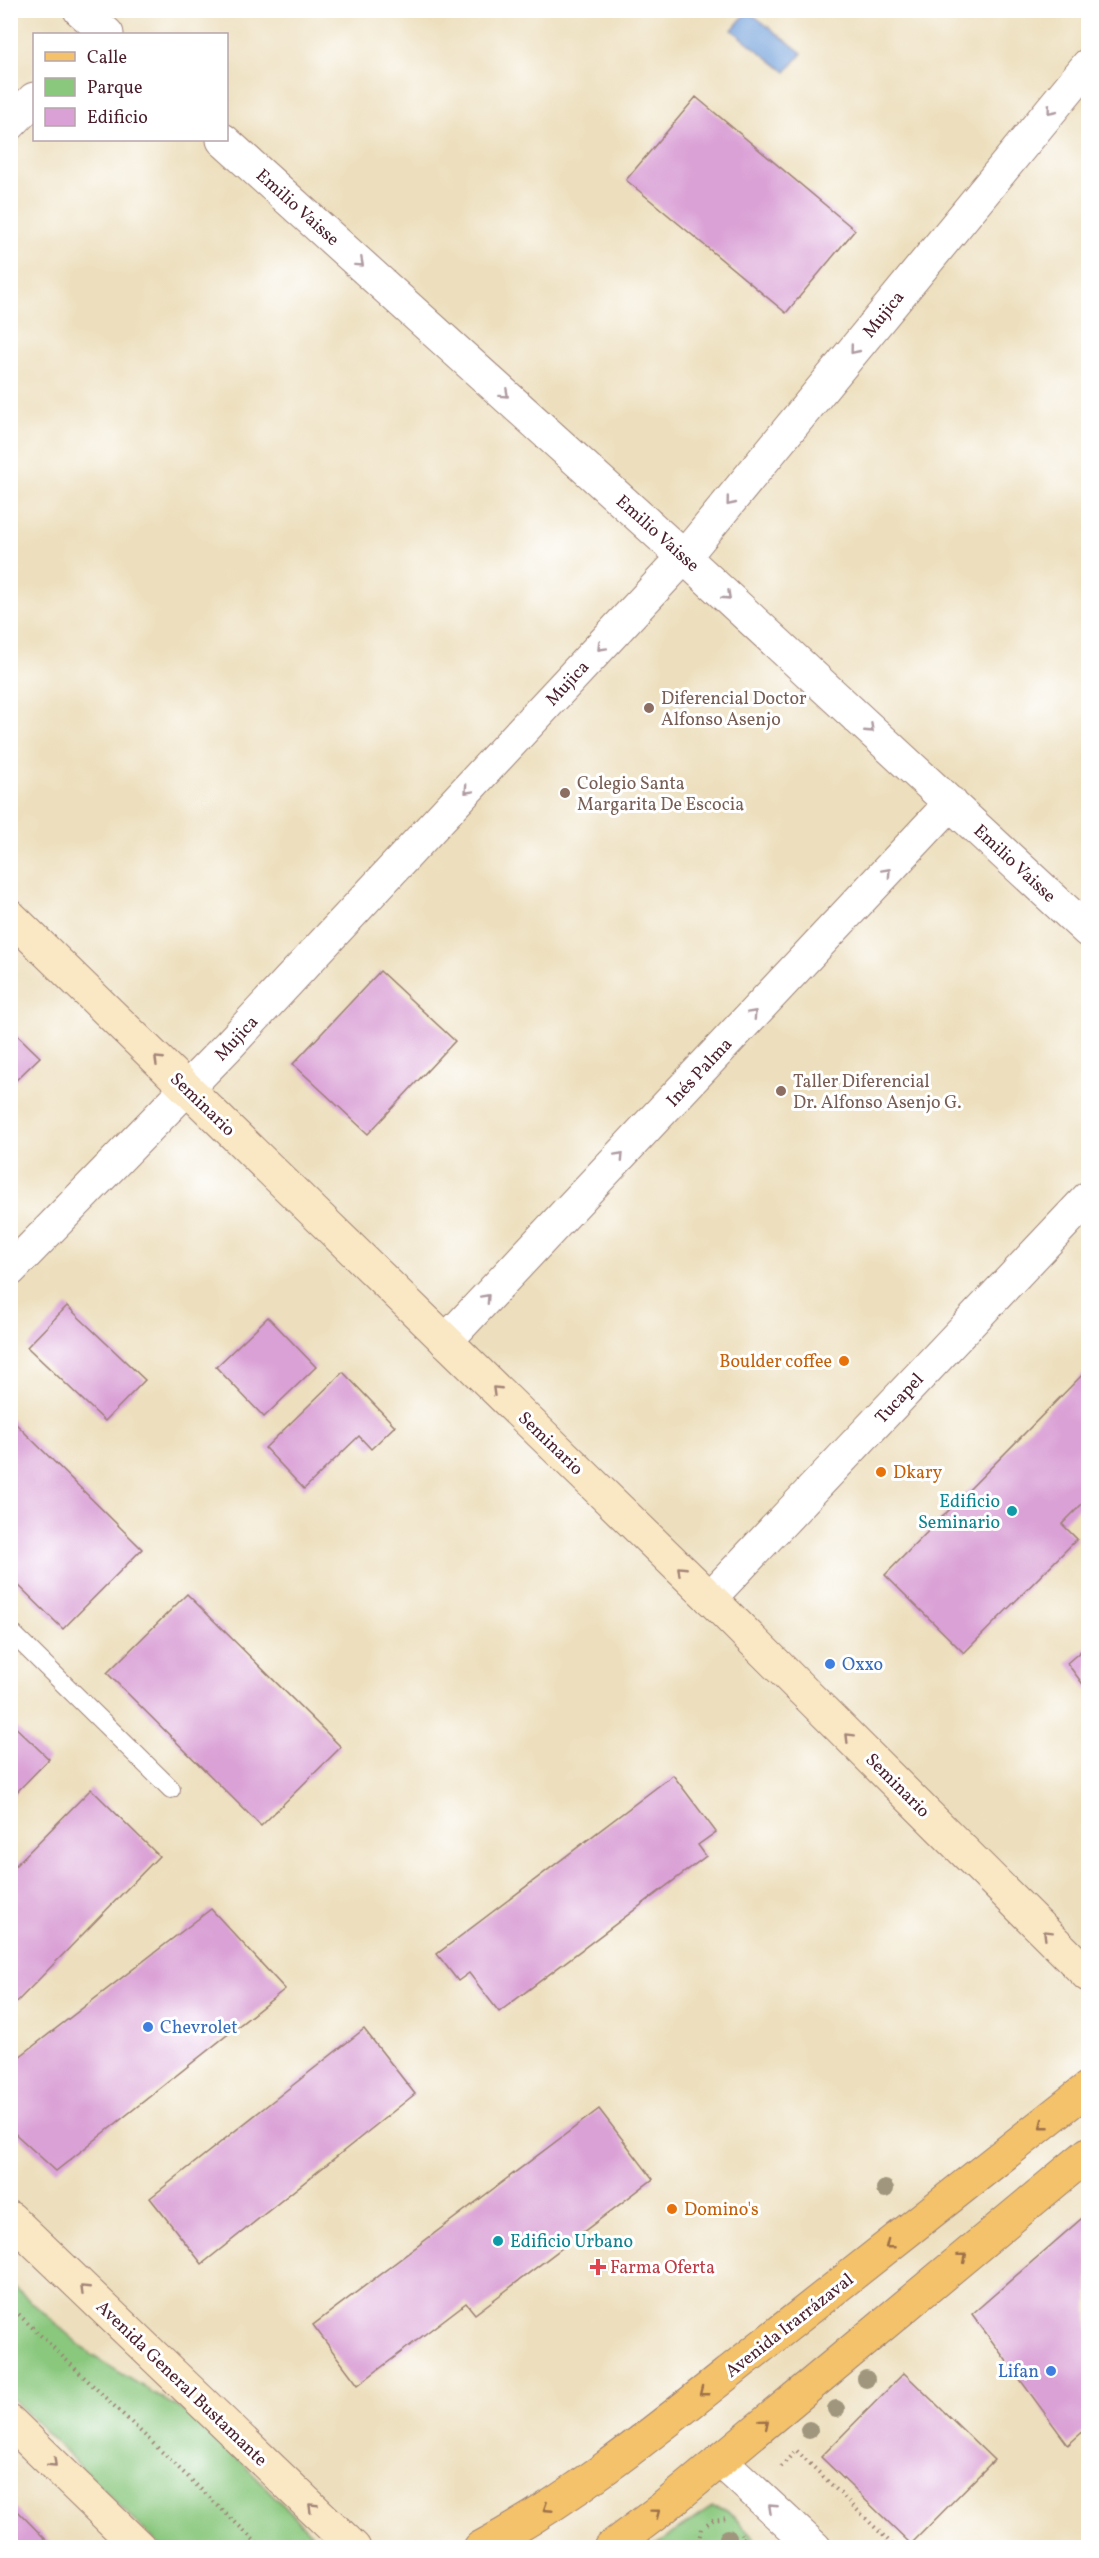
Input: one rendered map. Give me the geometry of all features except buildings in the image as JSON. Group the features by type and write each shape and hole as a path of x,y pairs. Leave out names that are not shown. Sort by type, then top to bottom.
{"main road":[{"name":"Avenida Irarrázaval","path":"480,2547 511,2531 569,2493 661,2426 1089,2088"},
{"path":"609,2547 663,2508 1089,2154"}],"street":[{"name":"Mujica","path":"10,1270 187,1088 684,557 1089,65"},
{"path":"10,124 33,100"},
{"name":"Emilio Vaisse","path":"225,141 684,557 1089,931"},
{"name":"Inés Palma","path":"446,1341 951,803"},
{"name":"Seminario","path":"10,916 710,1598 1089,1975"},
{"name":"Tucapel","path":"710,1598 1089,1198"},
{"name":"Avenida General Bustamante","path":"10,2218 354,2547"},
{"path":"10,2422 140,2547"},
{"path":"720,2460 815,2547"}],"lane":[{"path":"10,1631 171,1789"}],"path":[{"path":"10,2306 262,2547"},
{"path":"691,2534 713,2520 728,2519 796,2450 896,2547"},
{"path":"728,2519 733,2525"},
{"path":"698,2547 700,2528"},
{"path":"737,2547 745,2538 739,2531"}],"green space":[{"path":"10,2283 91,2355 203,2423 324,2547 161,2547 11,2397"},
{"path":"712,2507 727,2510 762,2547 652,2547"}],"water":[{"path":"748,11 802,53 786,72 732,30"}],"place":[{"name":"Diferencial Doctor Alfonso Asenjo","path":"649,708"},
{"name":"Colegio Santa Margarita De Escocia","path":"565,793"},
{"name":"Taller Diferencial Dr. Alfonso Asenjo G.","path":"781,1091"},
{"name":"Boulder coffee","path":"844,1361"},
{"name":"Dkary","path":"881,1472"},
{"name":"Edificio Seminario","path":"1012,1511"},
{"name":"Oxxo","path":"830,1664"},
{"name":"Chevrolet","path":"148,2027"},
{"name":"Domino's","path":"672,2209"},
{"name":"Edificio Urbano","path":"498,2241"},
{"name":"Farma Oferta","path":"598,2267"},
{"name":"Lifan","path":"1051,2371"}]}
